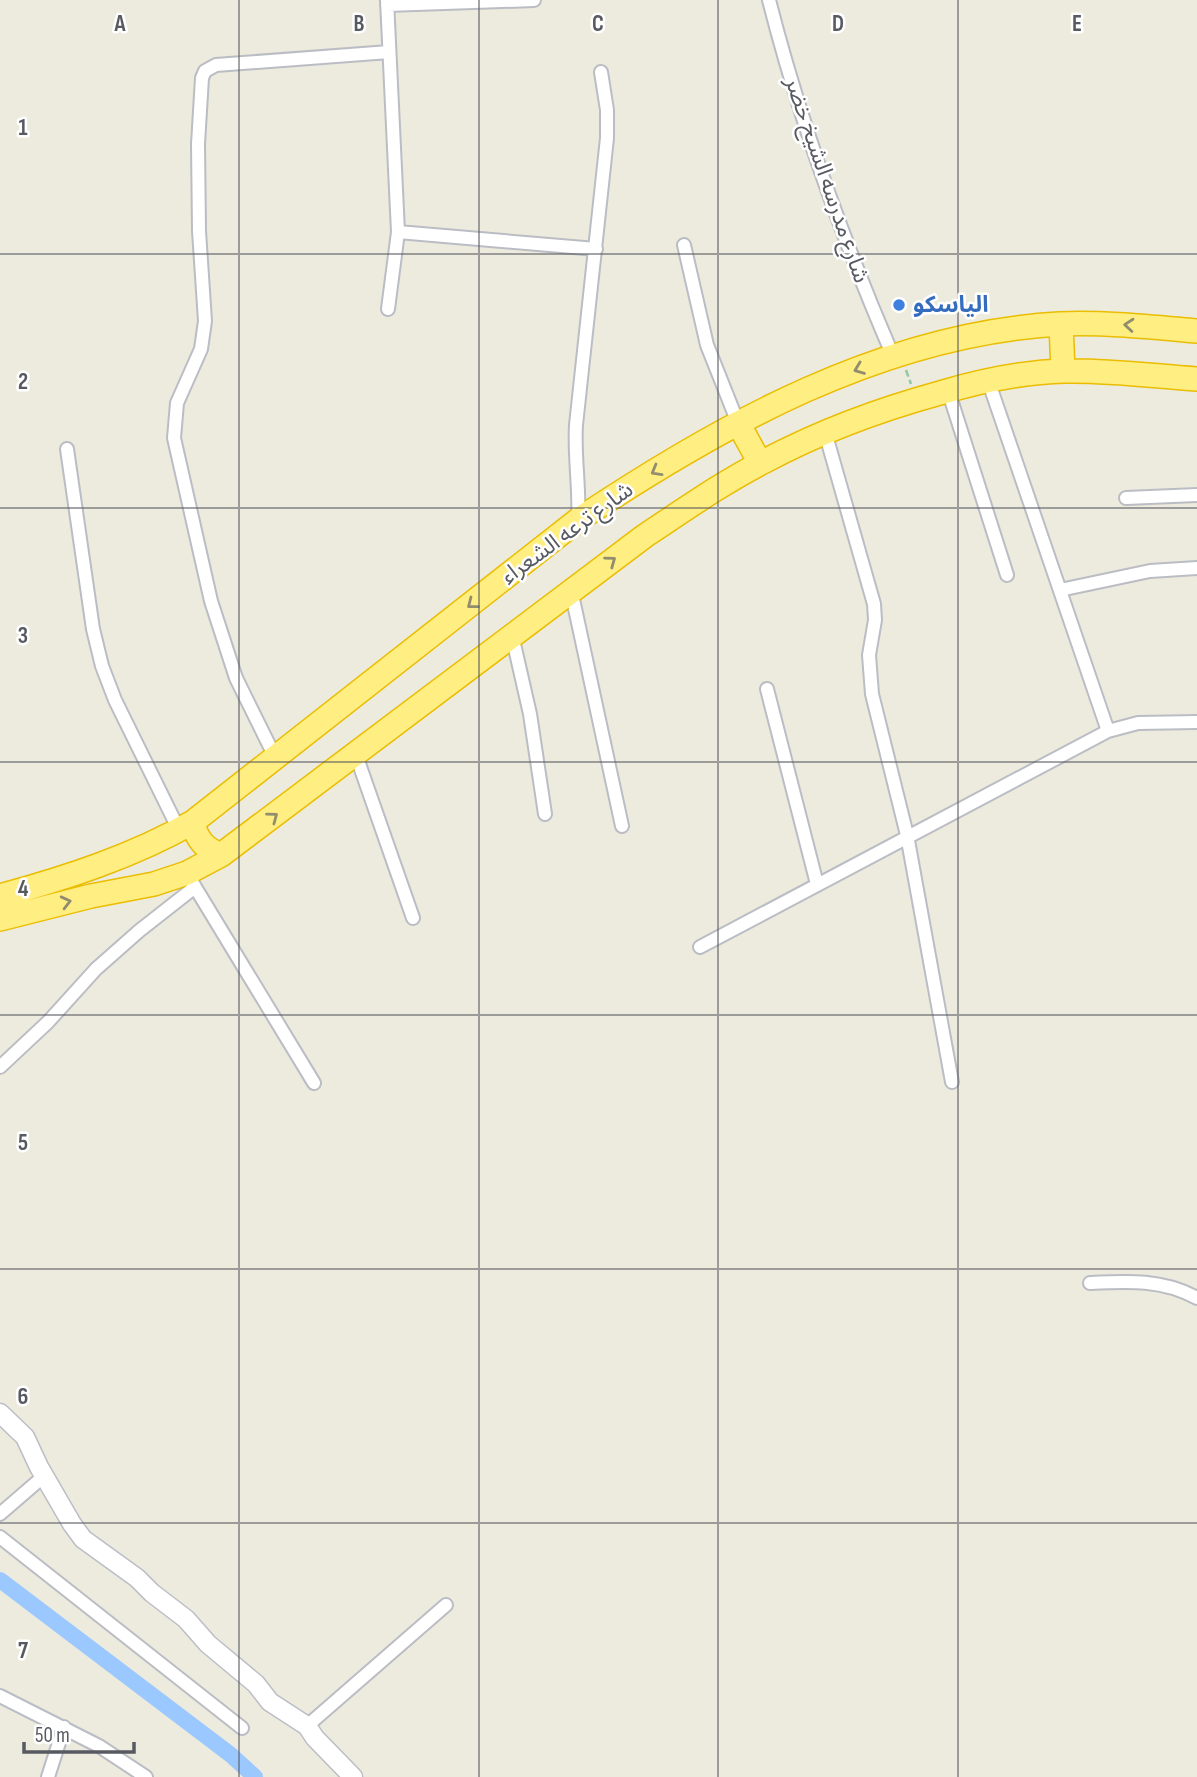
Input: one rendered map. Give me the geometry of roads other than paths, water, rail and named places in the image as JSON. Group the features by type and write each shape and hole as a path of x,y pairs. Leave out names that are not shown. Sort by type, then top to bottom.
{"highway":[{"name":"شارع ترعه الشعراء","path":"0,896 43,884 142,847 186,826 578,520 738,423 810,389 933,343 975,335 1061,324 1119,324 1197,331"},
{"path":"1061,324 1063,370"},
{"path":"0,919 90,897 154,884 191,880 571,590 707,494 760,463 825,432 916,399 988,380 1063,370 1197,379"},
{"path":"738,423 760,463"},
{"path":"186,826 195,830 207,848 221,855"},
{"path":"142,847 154,860 154,884"}],"street":[{"path":"388,309 398,232 387,2 534,0"},
{"name":"شارع مدرسه الشيخ خضر","path":"769,0 817,164 846,243 897,355"},
{"path":"275,757 236,678 215,614 174,438 177,403 201,349 205,321 199,231 198,144 202,78 205,71 216,65 389,52"},
{"path":"578,520 580,490 576,425 607,138 607,110 601,72"},
{"path":"398,232 596,249"},
{"path":"684,245 707,345 738,423"},
{"path":"988,380 1108,731"},
{"path":"948,390 1007,575"},
{"path":"825,432 874,604 875,620 869,655 869,676 907,835 951,1082"},
{"path":"66,449 93,629 102,666 115,700 186,826"},
{"path":"1126,498 1197,495"},
{"path":"1060,590 1150,571 1197,568"},
{"path":"571,590 622,826"},
{"path":"512,635 530,714 545,814"},
{"path":"767,690 817,884"},
{"path":"700,947 907,835 1108,731 1138,723 1197,722"},
{"path":"356,755 413,918"},
{"path":"0,1067 52,1017 96,969 191,880 314,1083"},
{"path":"1090,1283 1136,1280 1162,1284 1197,1298"},
{"path":"0,1413 24,1437 44,1476 83,1539 137,1578 186,1619 208,1644 256,1684 270,1702 307,1726 353,1777"},
{"path":"2,1508 44,1476"},
{"path":"0,1537 242,1728"},
{"path":"307,1726 446,1605"},
{"path":"0,1696 99,1746 146,1777"},
{"path":"48,1777 64,1727"}],"waterway":[{"path":"0,1580 231,1755 255,1777"}],"place":[{"name":"الياسكو","path":"899,305"}]}
